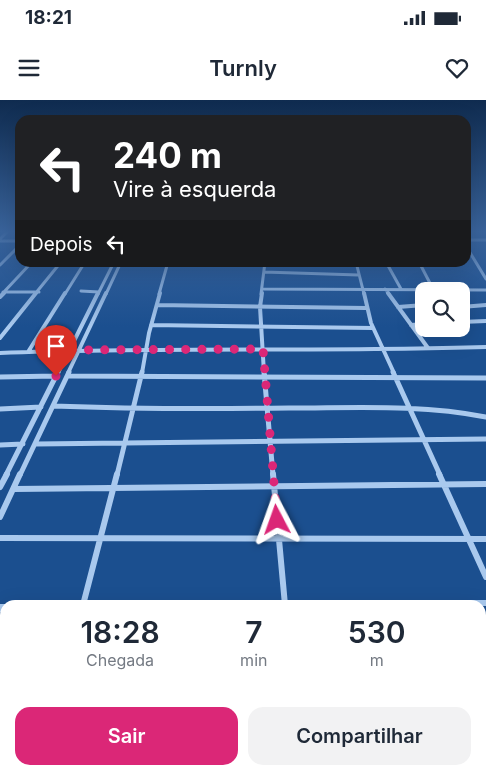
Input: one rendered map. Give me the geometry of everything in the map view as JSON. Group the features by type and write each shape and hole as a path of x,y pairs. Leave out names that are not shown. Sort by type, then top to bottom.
{"street":[{"path":"477,264 486,277"},
{"path":"0,297 2,292 27,267"},
{"path":"0,338 57,267"},
{"path":"28,352 82,267"},
{"path":"0,486 112,267"},
{"path":"0,517 120,267"},
{"path":"84,600 142,376 151,325 167,267"},
{"path":"265,267 260,307 261,327 285,600"},
{"path":"357,267 366,308 382,350 486,577"},
{"path":"389,267 401,289"},
{"path":"421,267 428,282"},
{"path":"264,272 359,275"},
{"path":"263,289 415,289"},
{"path":"385,289 428,348"},
{"path":"470,290 486,290"},
{"path":"81,291 100,292"},
{"path":"2,292 39,292"},
{"path":"470,306 486,305"},
{"path":"156,306 366,308"},
{"path":"398,307 415,306"},
{"path":"470,322 486,321"},
{"path":"151,325 373,328"},
{"path":"411,325 415,325"},
{"path":"0,353 69,350 382,350 486,347"},
{"path":"0,377 56,376"},
{"path":"68,376 394,376 486,378"},
{"path":"53,406 132,410 408,407 471,413 486,417"},
{"path":"0,409 41,407"},
{"path":"36,444 486,439"},
{"path":"0,445 23,444"},
{"path":"14,489 486,484"},
{"path":"0,538 486,539"}],"route":[{"path":"56,376 69,350 263,349 277,520"}]}
